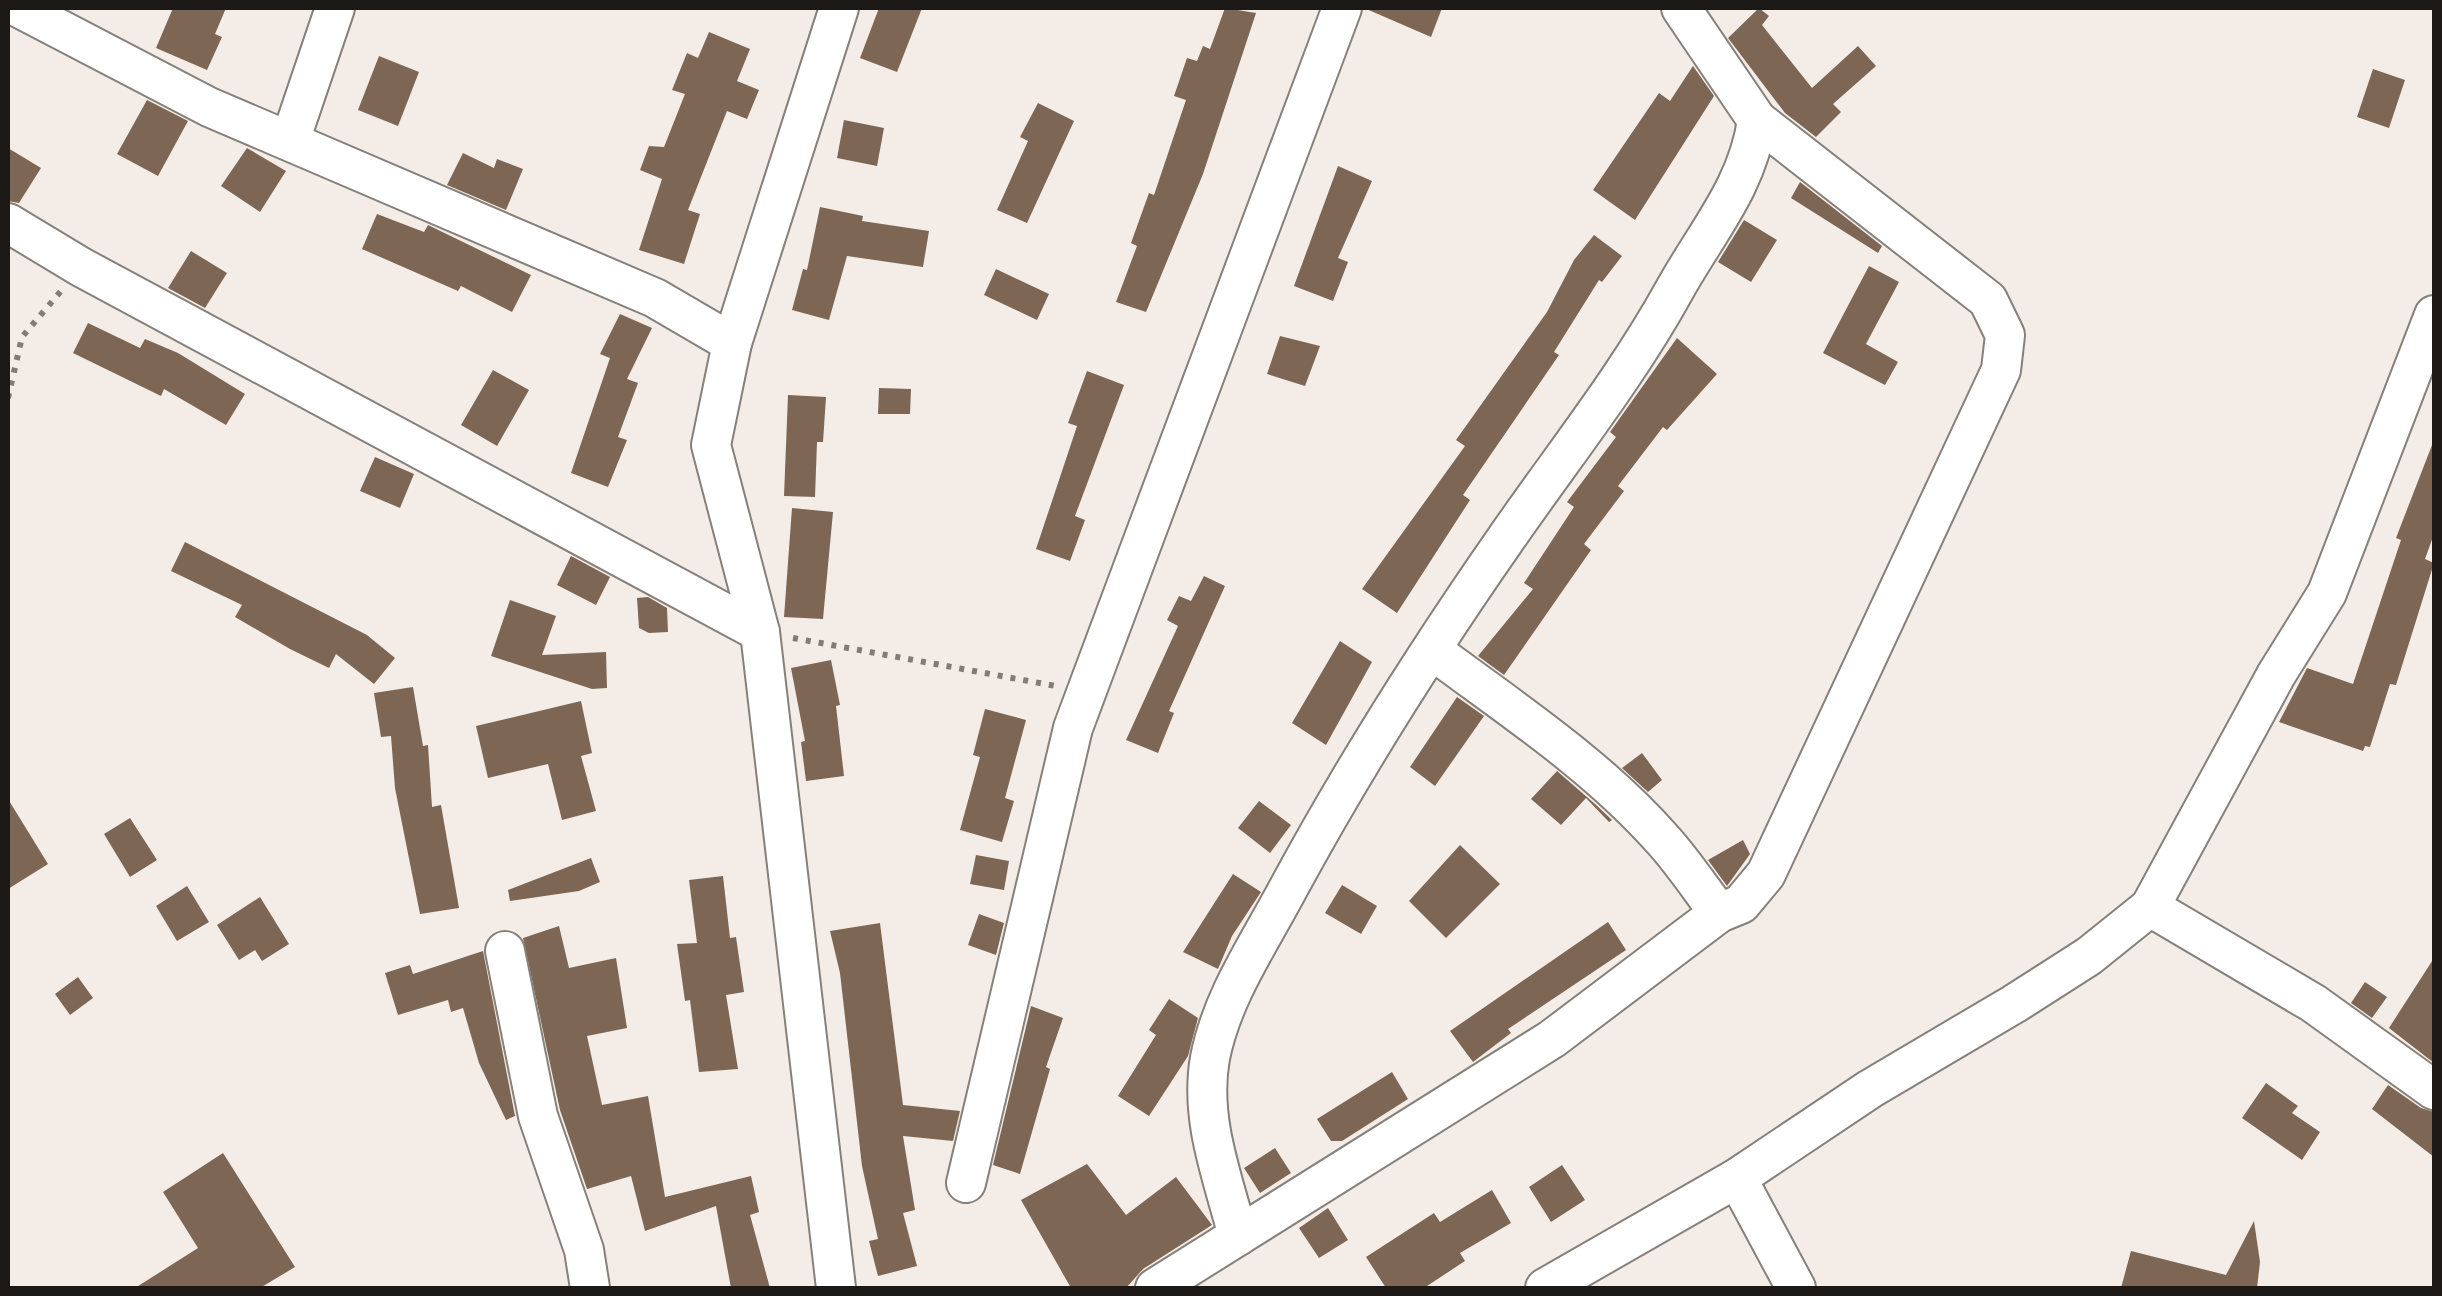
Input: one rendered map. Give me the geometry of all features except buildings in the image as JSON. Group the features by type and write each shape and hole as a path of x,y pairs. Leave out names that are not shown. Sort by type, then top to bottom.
{"street":[{"path":"19,8 209,107 655,298 732,343"},
{"path":"290,141 335,8"},
{"path":"836,1288 760,632 711,445 732,343 838,8"},
{"path":"966,1183 1074,728 1342,8"},
{"path":"1155,1288 1552,1039 1719,912 1741,904 1766,874 2006,353 2005,335 1988,300 1757,120 1681,8"},
{"path":"1238,1236 1206,1116 1210,1060 1224,1008 1346,781 1432,650 1634,362 1683,274 1718,224 1753,153 1757,120"},
{"path":"8,222 81,267 760,632"},
{"path":"1545,1288 1737,1178 1870,1090 2074,966 2150,907 2276,674 2327,592 2434,315"},
{"path":"1432,650 1562,746 1631,808 1663,839 1719,912"},
{"path":"2150,907 2313,1003 2434,1090"},
{"path":"505,951 538,1116 584,1250 590,1288"},
{"path":"1737,1178 1796,1288"}],"path":[{"path":"8,398 22,337 81,267"},
{"path":"760,632 1086,692"}]}
